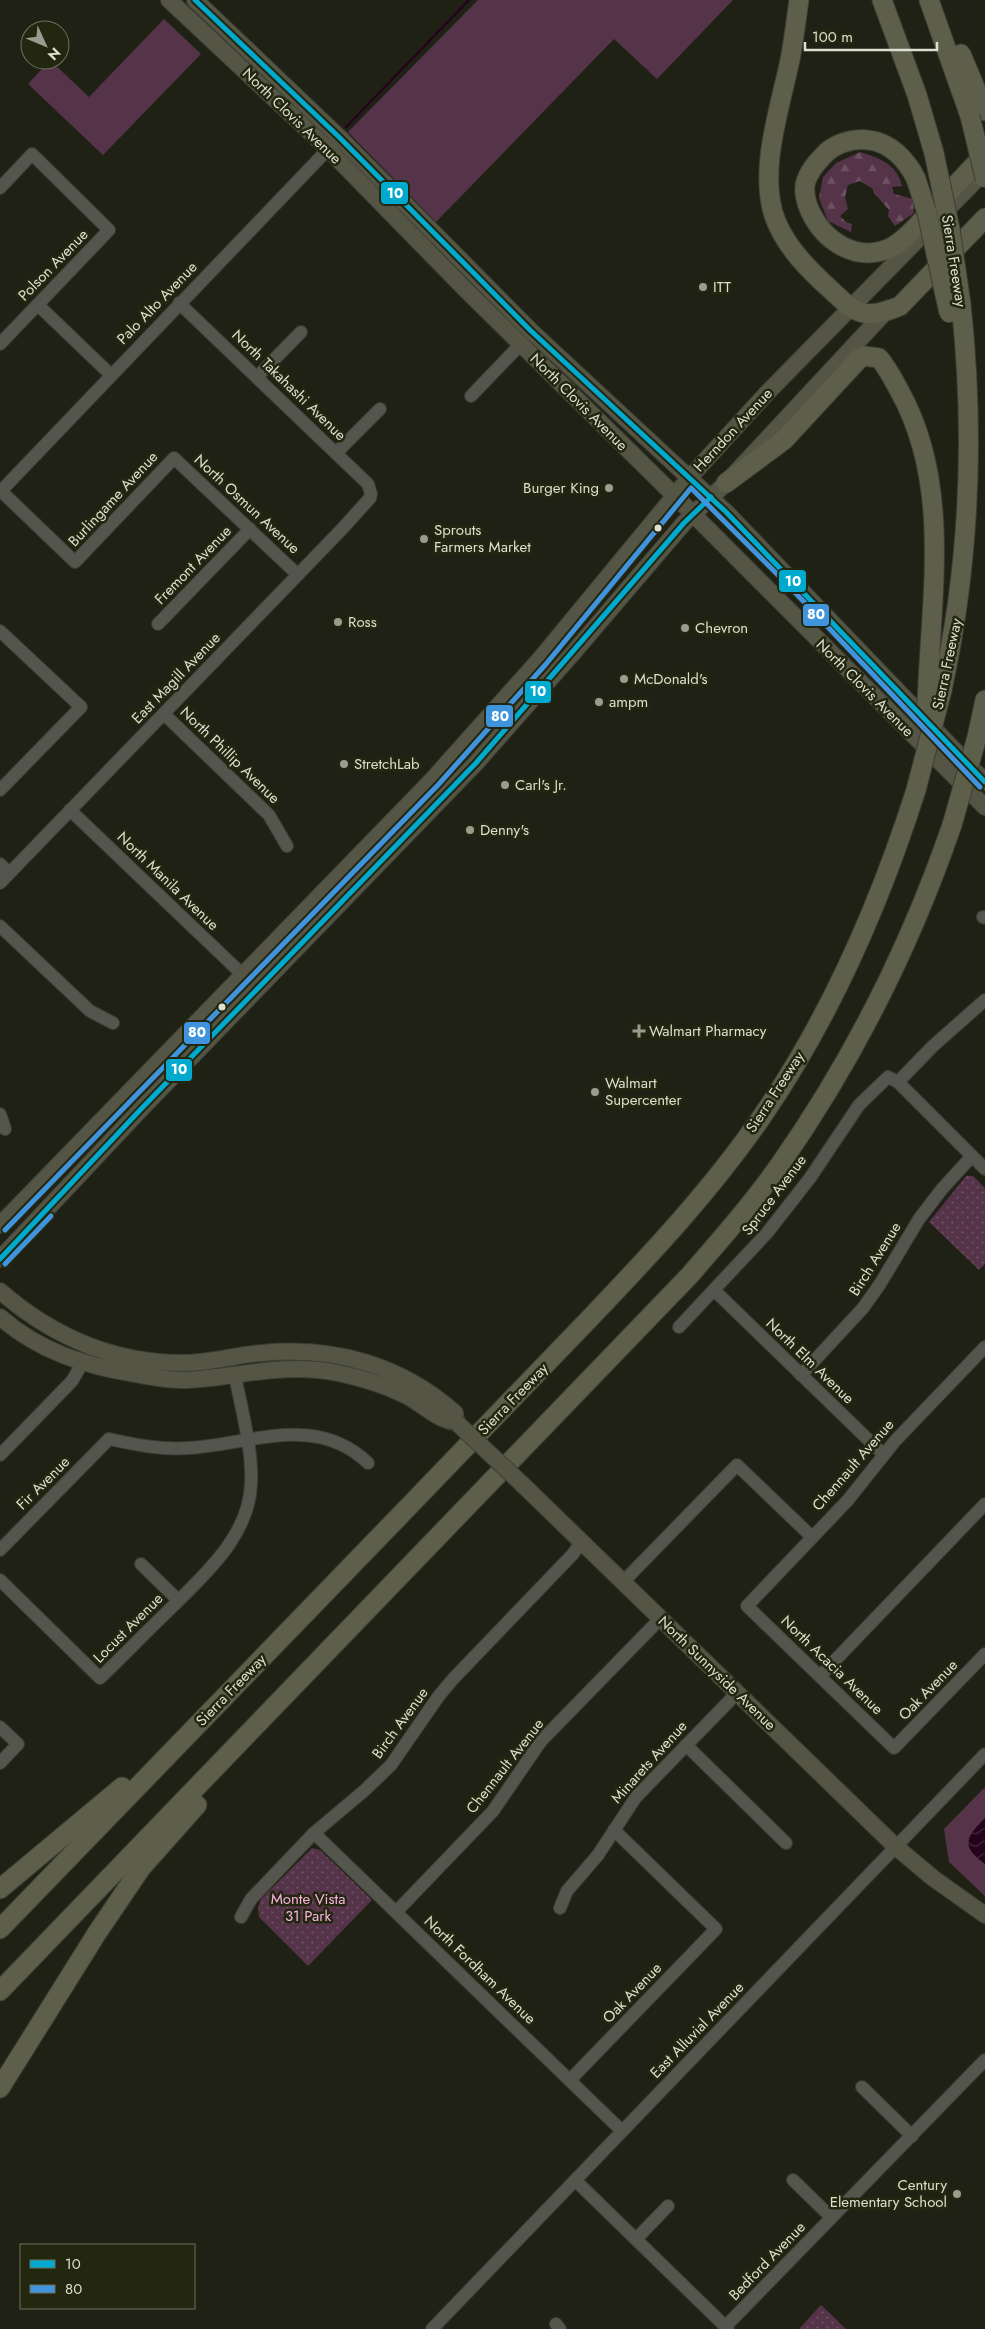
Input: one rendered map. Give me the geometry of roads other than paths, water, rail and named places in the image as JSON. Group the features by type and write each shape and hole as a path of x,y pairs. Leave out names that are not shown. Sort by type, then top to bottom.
{"highway":[{"path":"799,0 791,55 772,149 770,199 777,221 799,257 851,309 868,314 884,312 900,306 985,218"},
{"name":"Sierra Freeway","path":"0,1929 540,1371 666,1238 715,1180 762,1117 844,975 898,849 925,757 935,686 954,635 963,575 969,492 969,403 955,308 950,229 934,153 917,95 882,0"},
{"path":"929,0 979,111"},
{"path":"937,0 979,111 985,178"},
{"path":"955,308 928,213 916,179 906,161 895,151 870,140 856,140 828,150 818,160 806,182 808,206 817,227 835,243 849,250 882,251 904,239 985,154"},
{"path":"726,483 784,440 858,360 864,356 879,358 892,376 916,424 928,462 934,519 935,686"},
{"path":"0,1991 690,1275 775,1171 825,1098 886,989 914,928 952,825 981,728 985,700"},
{"path":"0,2088 97,1932 141,1868 250,1743 330,1647"},
{"path":"0,1889 130,1780 182,1740"}],"main road":[{"name":"North Clovis Avenue","path":"169,0 333,143 530,330 711,497 985,782"},
{"name":"North Clovis Avenue","path":"195,0 333,143 521,344 985,807"},
{"name":"Herndon Avenue","path":"0,1225 432,780 501,704 690,478 767,393 985,171"},
{"name":"Herndon Avenue","path":"0,1259 142,1108 430,811 515,720 693,514 726,483 884,312 985,207"},
{"path":"521,344 528,341 571,378 608,401"},
{"path":"771,594 810,618 839,646 844,648 853,644"},
{"path":"515,720 515,709 520,699 565,646 590,597"},
{"path":"845,669 854,666 860,668 898,707 937,732"},
{"path":"430,811 448,777 502,718 501,704"},
{"path":"254,993 253,982 258,973 336,892 358,856"},
{"path":"142,1108 166,1070 244,988 246,983 243,975"},
{"name":"North Sunnyside Avenue","path":"0,1291 40,1322 92,1347 151,1361 204,1362 274,1352 316,1353 356,1360 398,1374 428,1390 455,1413 456,1422"},
{"name":"North Sunnyside Avenue","path":"0,1318 40,1346 65,1357 110,1370 159,1378 186,1380 274,1369 313,1369 360,1378 386,1387 418,1402 447,1421 456,1422 896,1847 933,1878 985,1914"},
{"path":"83,1362 96,1358 144,1368 172,1370 204,1362"},
{"path":"235,1375 241,1365 258,1361 356,1360"},
{"path":"313,1369 351,1367 389,1379 417,1392 428,1390"}],"street":[{"name":"Palo Alto Avenue","path":"0,491 333,143"},
{"name":"Polson Avenue","path":"0,188 32,154 109,230 0,344"},
{"name":"North Takahashi Avenue","path":"179,303 368,484 371,494"},
{"path":"38,305 111,375"},
{"path":"257,377 301,332"},
{"path":"471,396 521,344"},
{"path":"336,453 380,409"},
{"name":"Burlingame Avenue","path":"0,491 75,562 174,458"},
{"name":"North Osmun Avenue","path":"174,458 298,575"},
{"name":"East Magill Avenue","path":"0,883 5,868 70,810 164,714 367,503 371,494"},
{"name":"Fremont Avenue","path":"158,624 250,529"},
{"path":"0,790 81,707 1,635"},
{"name":"North Phillip Avenue","path":"164,714 269,814 287,846"},
{"name":"North Manila Avenue","path":"70,810 243,975"},
{"path":"0,926 90,1011 114,1022"},
{"name":"Spruce Avenue","path":"679,1328 768,1234 810,1178 859,1105 893,1080 985,1000"},
{"path":"893,1080 985,1169"},
{"path":"0,1114 5,1129"},
{"name":"Birch Avenue","path":"801,1375 863,1308 880,1284 919,1219 942,1189 972,1156"},
{"name":"North Elm Avenue","path":"715,1291 883,1454"},
{"name":"Chennault Avenue","path":"747,1606 811,1536 848,1500 883,1454 985,1348"},
{"path":"0,1455 72,1381 83,1362"},
{"name":"Locust Avenue","path":"0,1580 100,1678 226,1549 237,1532 244,1516 252,1485 235,1375"},
{"path":"246,1439 302,1434 330,1438 346,1444 368,1463"},
{"name":"Fir Avenue","path":"0,1550 109,1439 152,1447 188,1448 246,1439"},
{"path":"622,1582 737,1465 811,1536"},
{"path":"820,1676 985,1504"},
{"name":"Birch Avenue","path":"241,1917 251,1899 314,1832 391,1766 448,1685 573,1554 581,1542"},
{"name":"Locust Avenue","path":"141,1564 178,1600"},
{"name":"North Acacia Avenue","path":"747,1606 894,1748"},
{"name":"Chennault Avenue","path":"396,1912 493,1811 542,1741 660,1619"},
{"name":"Oak Avenue","path":"894,1748 985,1654"},
{"name":"Minarets Avenue","path":"560,1908 566,1891 598,1855 636,1797 737,1693"},
{"path":"0,1726 18,1744 0,1763"},
{"path":"686,1745 786,1843"},
{"name":"East Alluvial Avenue","path":"432,2329 985,1754"},
{"name":"Oak Avenue","path":"570,2080 716,1929 614,1830"},
{"name":"North Fordham Avenue","path":"314,1832 622,2131"},
{"name":"Bedford Avenue","path":"727,2328 831,2217 985,2060"},
{"path":"862,2087 912,2136"},
{"path":"794,2180 831,2217"},
{"path":"576,2181 727,2328"},
{"path":"636,2239 668,2206"}],"water":[{"path":"985,1818 985,1864 972,1852 968,1841 973,1831"}],"waterway":[{"path":"346,127 469,0"}],"place":[{"name":"ITT","path":"703,287"},
{"name":"Burger King","path":"609,488"},
{"name":"Sprouts Farmers Market","path":"424,539"},
{"name":"Ross","path":"338,622"},
{"name":"Chevron","path":"685,628"},
{"name":"McDonald's","path":"624,679"},
{"name":"ampm","path":"599,702"},
{"name":"StretchLab","path":"344,764"},
{"name":"Carl's Jr.","path":"505,785"},
{"name":"Denny's","path":"470,830"},
{"name":"Walmart Pharmacy","path":"639,1031"},
{"name":"Walmart Supercenter","path":"595,1092"},
{"name":"Century Elementary School","path":"957,2194"}],"park label":[{"name":"Monte Vista 31 Park","path":"308,1908"}]}
